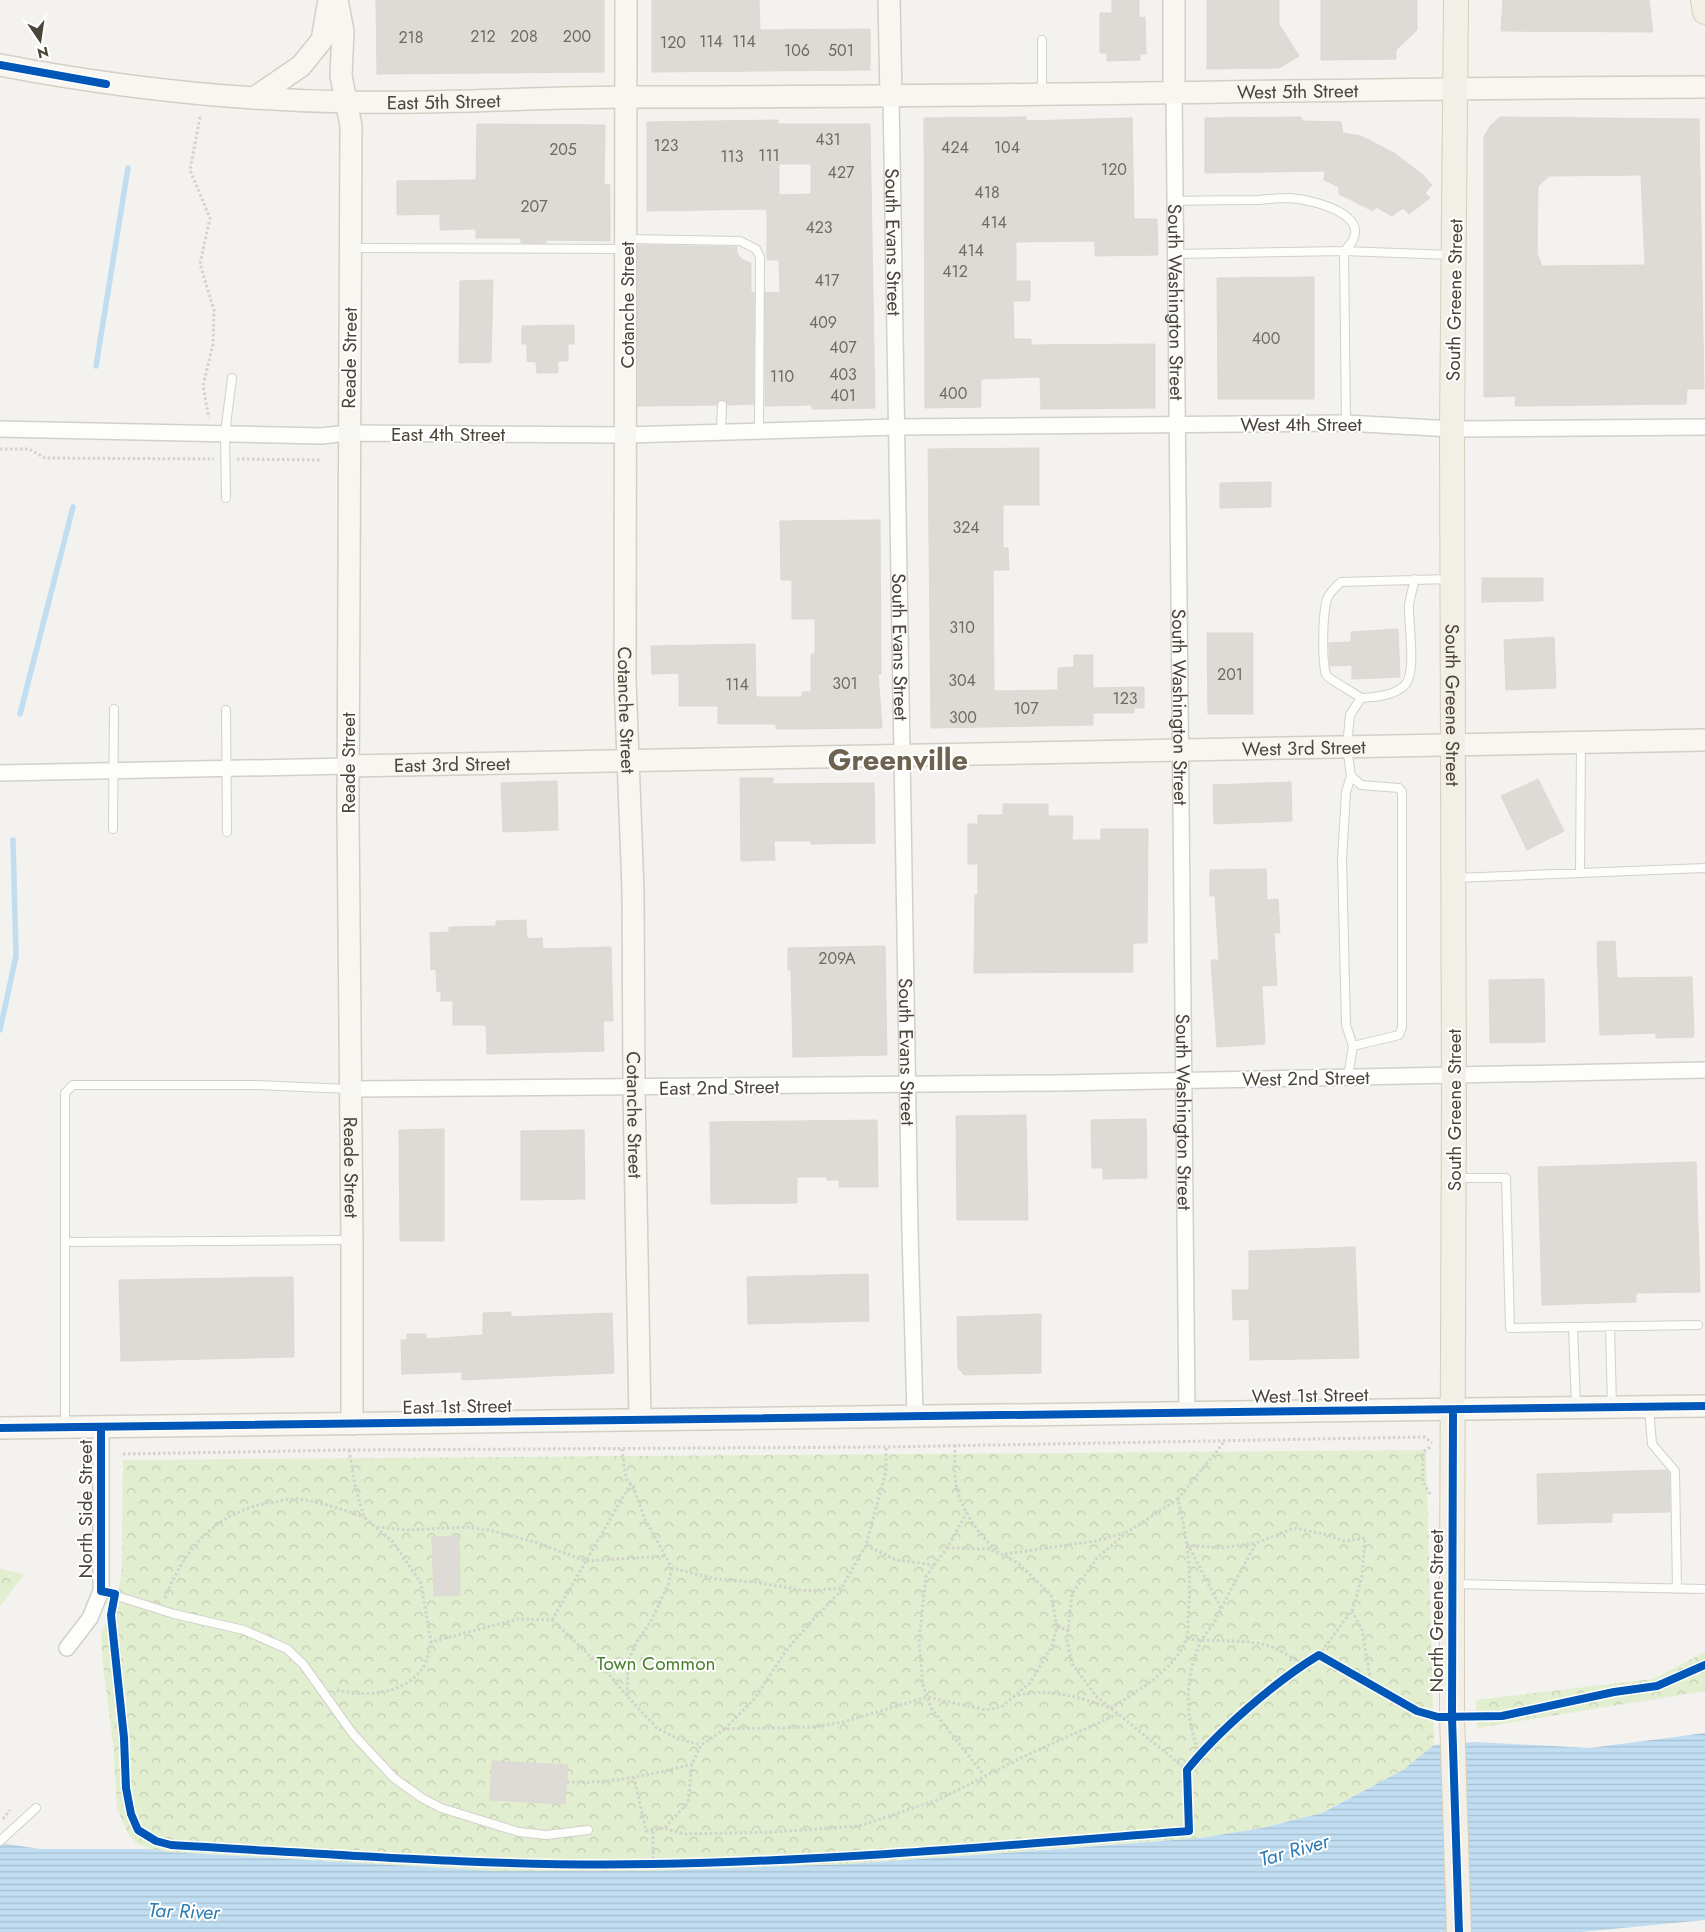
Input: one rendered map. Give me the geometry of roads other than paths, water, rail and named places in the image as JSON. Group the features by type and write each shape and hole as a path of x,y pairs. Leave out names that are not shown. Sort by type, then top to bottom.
{"main road":[{"name":"South Greene Street","path":"1454,1410 1452,429 1456,0"},
{"path":"1703,0 1705,12"},
{"name":"North Greene Street","path":"1454,1410 1452,1717 1459,1932"}],"street":[{"path":"257,96 301,66 322,40 330,0"},
{"name":"Reade Street","path":"337,0 343,31 341,76 348,102 351,126 348,434 348,766 352,1424"},
{"name":"Cotanche Street","path":"626,0 628,97 627,244 632,272 626,435 626,680 633,896 634,1088 640,1420"},
{"name":"South Evans Street","path":"889,0 915,1415"},
{"name":"South Washington Street","path":"1174,0 1187,1413"},
{"name":"East 5th Street","path":"0,65 88,82 171,92 348,102 628,97 891,96"},
{"name":"West 5th Street","path":"891,96 1705,87"},
{"name":"West 4th Street","path":"896,428 1346,423 1452,429 1705,427"},
{"name":"East 4th Street","path":"0,430 321,436 348,434 626,435 759,430 896,428"},
{"name":"West 3rd Street","path":"902,755 1705,740"},
{"name":"East 3rd Street","path":"0,773 630,762 902,755"},
{"name":"West 2nd Street","path":"908,1083 1184,1080 1705,1070"},
{"name":"East 2nd Street","path":"351,1089 634,1088 908,1083"},
{"name":"West 1st Street","path":"915,1415 1576,1409 1705,1406"},
{"name":"East 1st Street","path":"0,1428 915,1415"},
{"name":"North Side Street","path":"67,1648 90,1618 101,1591 102,1428"}],"lane":[{"path":"1042,40 1042,94"},
{"path":"1175,201 1290,198 1317,204 1349,217 1355,223 1357,235 1344,251 1346,423"},
{"path":"350,248 627,244 740,240 756,249 760,257 759,430"},
{"path":"1175,254 1344,251 1454,255"},
{"path":"226,498 226,433 232,378"},
{"path":"722,405 722,432"},
{"path":"1416,579 1409,604 1410,670 1406,684 1388,694 1362,698 1326,675 1324,633 1327,598 1341,582 1416,579 1452,579"},
{"path":"1348,1077 1353,1046 1346,1025 1342,859 1346,792 1351,776 1347,746 1350,715 1362,698"},
{"path":"113,829 114,709"},
{"path":"226,710 226,832"},
{"path":"1580,873 1581,742"},
{"path":"1351,776 1361,785 1399,788 1402,792 1402,1027 1399,1035 1353,1046"},
{"path":"1453,878 1705,868"},
{"path":"65,1428 65,1093 73,1085 256,1085 351,1089"},
{"path":"1454,1178 1506,1178 1510,1328 1698,1325"},
{"path":"65,1242 352,1240"},
{"path":"1610,1326 1612,1408"},
{"path":"1573,1327 1576,1409"},
{"path":"1649,1407 1652,1444 1675,1472 1677,1589"},
{"path":"1452,1584 1705,1590"},
{"path":"101,1591 160,1609 244,1630 266,1638 287,1649 303,1664 353,1734 394,1778 422,1798 456,1814 519,1832 546,1836 588,1830"},
{"path":"0,1841 36,1808"}],"water":[{"name":"Tar River","path":"1705,1733 1705,1920 1581,1932 0,1932 0,1843 41,1849 148,1849 168,1852 496,1871 652,1871 848,1864 1200,1838 1262,1828 1322,1813 1403,1770 1434,1745 1475,1742 1590,1748"}],"waterway":[{"path":"96,366 128,168"},
{"path":"20,714 73,507"},
{"path":"0,1030 16,956 13,840"}],"district":[{"name":"Greenville","path":"898,760"}],"park label":[{"name":"Town Common","path":"656,1663"}]}
